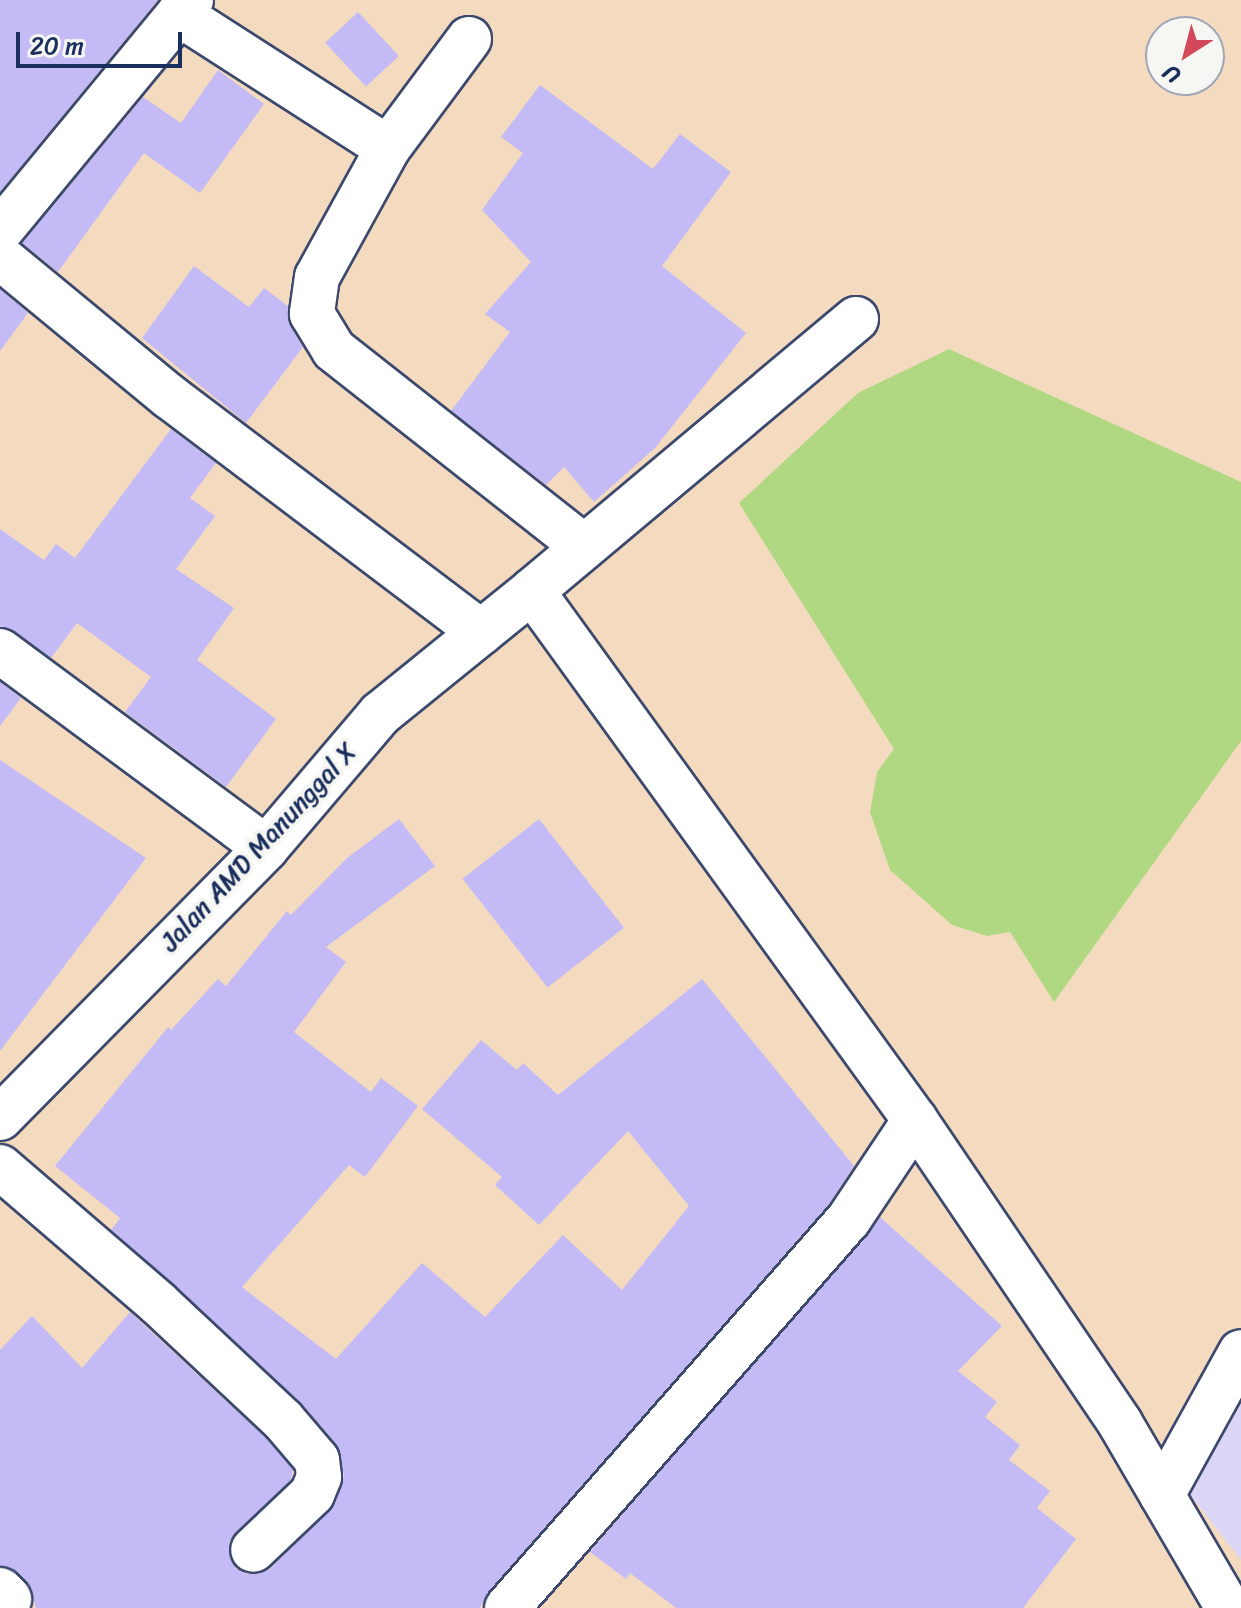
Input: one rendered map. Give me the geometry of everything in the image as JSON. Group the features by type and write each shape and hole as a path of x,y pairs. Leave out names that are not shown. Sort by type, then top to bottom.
{"street":[{"path":"0,231 185,7 388,148"},
{"path":"469,39 388,148 317,277 312,314 334,350 584,547"},
{"path":"0,257 170,397 481,632"},
{"name":"Jalan AMD Manunggal X","path":"0,1118 266,848 380,714 532,591 856,319"},
{"path":"532,591 915,1120 1120,1423 1228,1608"},
{"path":"0,651 266,848"},
{"path":"507,1608 849,1219 915,1120"},
{"path":"0,1167 158,1303 283,1420 317,1460 319,1477 312,1494 253,1550"},
{"path":"1162,1495 1241,1352"}],"shaded area":[{"path":"1241,1335 1241,1560 1164,1461"}],"green space":[{"path":"949,349 1241,482 1241,741 1054,1002 1010,932 987,936 952,925 890,870 870,812 877,772 894,749 739,503 858,393"}],"building":[{"path":"0,0 158,0 0,192"},
{"path":"358,12 399,56 366,87 325,43"},
{"path":"218,70 264,104 200,193 144,153 58,272 22,243 143,97 181,123"},
{"path":"540,85 653,169 680,134 731,172 662,266 746,333 655,448 594,502 564,467 546,485 451,411 510,332 485,314 531,262 482,210 523,153 501,137"},
{"path":"194,266 249,307 264,288 288,306 290,326 303,347 246,423 142,338"},
{"path":"0,289 28,313 0,351"},
{"path":"171,429 216,463 190,498 215,516 176,569 234,608 197,660 276,719 226,787 125,712 151,677 77,623 51,658 0,626 0,529 44,560 56,544 75,558"},
{"path":"0,682 21,698 0,726"},
{"path":"0,760 146,858 0,1051"},
{"path":"399,819 435,866 326,947 346,962 294,1032 371,1092 381,1078 418,1106 365,1177 349,1165 242,1287 336,1359 422,1263 485,1317 563,1235 622,1290 689,1206 628,1131 539,1225 495,1185 502,1177 422,1109 481,1040 517,1070 523,1063 558,1095 702,979 854,1166 829,1204 488,1592 480,1608 36,1608 27,1581 0,1566 0,1350 32,1316 82,1368 130,1312 265,1437 293,1470 291,1480 229,1542 235,1568 247,1574 270,1569 335,1504 344,1475 336,1444 300,1402 111,1230 120,1218 55,1166 168,1027 171,1030 218,979 226,986 287,911 291,915 347,858"},
{"path":"539,819 624,928 548,987 463,879"},
{"path":"880,1217 1002,1326 958,1371 997,1402 985,1417 1020,1445 1009,1460 1050,1491 1037,1508 1076,1539 1023,1608 676,1608 630,1573 626,1579 590,1552"}]}
